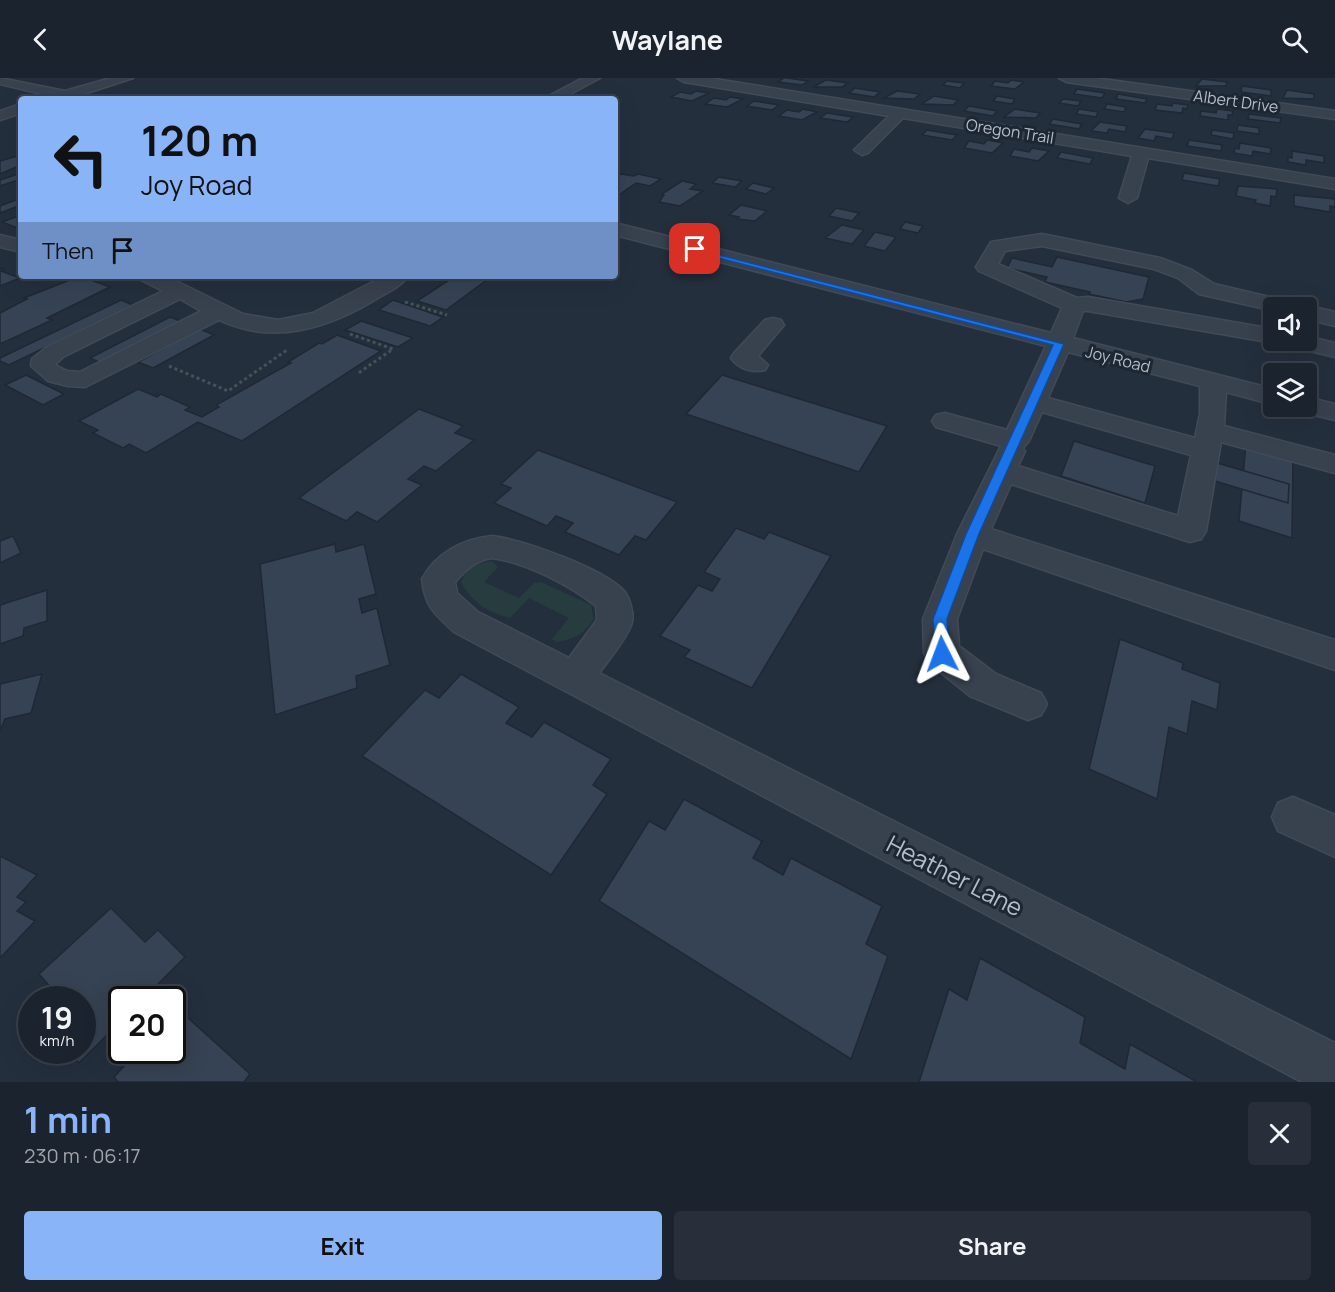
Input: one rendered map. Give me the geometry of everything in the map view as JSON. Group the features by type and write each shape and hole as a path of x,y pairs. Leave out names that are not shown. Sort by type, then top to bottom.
{"street":[{"path":"62,96 126,78"},
{"path":"556,96 593,78"},
{"name":"Oregon Trail","path":"684,78 1335,184"},
{"name":"Albert Drive","path":"1066,78 1335,115"},
{"path":"0,80 55,96"},
{"path":"0,87 15,83"},
{"path":"4,120 18,110"},
{"path":"862,150 900,113"},
{"path":"1128,198 1141,153"},
{"name":"Joy Road","path":"618,230 1263,394"},
{"path":"1263,302 1207,289 1172,267 1030,239 998,246 986,267 1074,305 1088,304 1263,334"},
{"path":"0,242 18,245"},
{"path":"155,279 182,290 237,320 256,325 279,326 313,321 354,305 393,279"},
{"path":"182,290 55,352 44,359 43,366 51,374 71,380 85,379 219,311"},
{"path":"1028,704 983,685 942,654 940,619 973,534 1034,402 1074,305"},
{"path":"1317,315 1335,319"},
{"path":"756,365 743,358 773,325"},
{"path":"1317,346 1335,350"},
{"path":"1002,471 1190,531 1213,414 1213,382"},
{"path":"1034,402 1207,440 1335,464"},
{"path":"1317,408 1335,412"},
{"path":"945,421 1015,441"},
{"path":"973,534 1335,655"},
{"name":"Heather Lane","path":"575,679 615,622 613,601 594,585 515,551 497,546 472,550 452,562 438,579 441,599 466,622 575,679 1335,1071"},
{"path":"1293,817 1335,836"}],"path":[{"path":"404,301 447,315"},
{"path":"349,333 393,349 357,374"},
{"path":"164,364 228,391 290,348"}],"green space":[{"path":"492,561 498,567 484,582 519,598 534,583 541,582 591,605 594,619 578,635 557,642 552,639 569,618 529,598 510,618 488,610 475,601 461,582 473,567"}],"building":[{"path":"784,78 808,81 802,85 778,82"},
{"path":"1202,79 1227,82 1226,86 1196,86"},
{"path":"826,80 848,83 842,87 813,87"},
{"path":"1011,80 1024,82 1015,89 991,86 995,81 1008,83"},
{"path":"947,81 964,83 960,88 943,85"},
{"path":"1242,86 1271,90 1271,96 1241,92"},
{"path":"855,88 880,92 874,97 849,93"},
{"path":"1077,89 1105,93 1102,98 1074,94"},
{"path":"1287,90 1314,94 1314,99 1283,98"},
{"path":"696,91 709,93 692,101 671,97 680,92 691,94"},
{"path":"897,91 920,94 914,99 884,98"},
{"path":"1118,94 1147,99 1145,103 1116,99"},
{"path":"934,96 958,100 953,105 922,104"},
{"path":"997,96 1015,99 1012,104 993,101"},
{"path":"730,97 743,99 727,107 705,104 714,98 726,100"},
{"path":"1063,99 1081,101 1078,106 1059,103"},
{"path":"754,101 779,105 772,110 747,106"},
{"path":"1173,103 1188,105 1187,109 1183,108 1182,113 1155,110 1157,104 1172,106"},
{"path":"1107,104 1126,107 1124,112 1104,109"},
{"path":"969,106 997,111 993,116 964,111"},
{"path":"803,109 817,112 802,120 779,116 787,110 799,112"},
{"path":"1015,109 1040,113 1036,118 1004,117"},
{"path":"1079,109 1098,112 1096,117 1076,114"},
{"path":"1217,109 1233,111 1232,115 1228,115 1228,120 1200,116 1201,111 1216,113"},
{"path":"827,113 853,117 847,122 820,118"},
{"path":"1249,114 1281,118 1280,123 1248,119"},
{"path":"1053,119 1082,124 1079,129 1049,124"},
{"path":"1100,122 1127,126 1125,132 1109,129 1107,133 1091,131"},
{"path":"1238,125 1259,128 1259,134 1237,131"},
{"path":"1145,129 1174,133 1172,139 1156,136 1154,141 1138,138"},
{"path":"927,130 957,135 952,140 922,135"},
{"path":"1212,130 1234,133 1233,139 1211,135"},
{"path":"987,140 1003,143 992,153 964,148 969,141 984,144"},
{"path":"1189,140 1222,145 1221,151 1187,146"},
{"path":"1240,143 1271,148 1270,154 1253,151 1252,156 1234,153 1235,148 1239,149"},
{"path":"1032,148 1049,151 1038,161 1010,156 1014,149 1029,152"},
{"path":"1292,151 1324,156 1324,163 1306,160 1306,165 1288,162 1288,157 1292,158"},
{"path":"1061,152 1093,158 1090,164 1057,158"},
{"path":"18,156 18,166 0,174 0,161"},
{"path":"1184,173 1220,179 1218,186 1182,180"},
{"path":"18,174 18,180 0,186 0,180"},
{"path":"638,174 661,179 650,186 636,183 618,196 618,176"},
{"path":"719,177 742,181 735,187 712,183"},
{"path":"682,181 696,184 690,189 703,191 680,206 659,202 664,195 662,194"},
{"path":"753,183 774,188 766,194 746,189"},
{"path":"1238,186 1277,189 1276,197 1271,196 1270,206 1255,203 1256,200 1236,196"},
{"path":"1294,195 1335,199 1335,207 1330,206 1330,212 1294,206"},
{"path":"18,199 18,206 0,213 0,206"},
{"path":"741,205 767,211 755,221 737,219 739,217 729,215"},
{"path":"836,208 859,213 852,221 829,216"},
{"path":"18,216 18,228 2,222"},
{"path":"905,222 923,226 918,233 900,229"},
{"path":"842,225 864,230 852,244 825,238"},
{"path":"875,232 896,237 885,251 864,246"},
{"path":"1057,257 1149,277 1143,299 1126,302 1089,294 1090,292 1045,282 1047,277 1007,268 1012,258 1052,267"},
{"path":"0,268 4,269 1,271 18,277 18,279 0,286"},
{"path":"72,279 88,279 110,287 47,318 52,320 0,344 0,313 27,299 24,298"},
{"path":"445,279 488,279 446,310 417,301 449,280"},
{"path":"121,300 133,305 9,365 0,361 0,358"},
{"path":"393,300 443,317 430,326 379,310"},
{"path":"170,317 183,322 103,364 90,358"},
{"path":"361,321 413,338 398,347 345,330"},
{"path":"200,329 214,335 153,368 138,362"},
{"path":"337,335 381,351 242,441 198,422 146,453 129,444 123,448 93,433 98,430 79,421 138,389 157,397 161,394 190,407 185,410 202,417 219,407 216,405 291,363 288,362 319,343 322,344"},
{"path":"26,375 64,394 43,405 5,385"},
{"path":"722,375 887,426 859,472 686,414"},
{"path":"419,409 463,426 455,433 474,440 436,471 424,466 408,479 422,485 377,522 357,512 346,521 299,498"},
{"path":"1074,441 1155,466 1145,503 1061,476"},
{"path":"1246,443 1293,456 1292,538 1239,521"},
{"path":"538,450 677,502 646,540 635,536 619,555 565,532 573,523 556,516 547,526 494,503 511,488 501,484"},
{"path":"1217,463 1289,484 1288,503 1215,481"},
{"path":"736,528 764,539 769,532 831,556 752,688 684,657 690,650 660,636 698,585 712,591 720,579 704,572"},
{"path":"13,536 21,553 0,563 0,541"},
{"path":"335,544 336,552 364,544 376,594 359,599 362,613 377,608 390,665 356,676 357,688 275,715 260,564"},
{"path":"47,590 47,621 24,628 23,636 0,644 0,605"},
{"path":"1120,639 1183,663 1182,669 1220,683 1217,710 1192,701 1187,734 1169,727 1157,799 1089,769"},
{"path":"42,674 31,713 5,719 0,731 0,684"},
{"path":"461,674 519,707 506,723 532,737 544,722 611,759 593,785 607,794 551,875 362,756 425,690 439,698"},
{"path":"684,799 762,841 753,858 783,875 791,858 882,906 866,944 888,956 851,1059 599,901 649,821 665,830"},
{"path":"0,856 37,875 17,897 26,902 17,911 35,921 0,958"},
{"path":"111,908 145,942 158,930 185,957 156,986 108,986 108,1034 96,1046 96,986 50,986 39,974"},
{"path":"980,958 1085,1017 1080,1043 1125,1069 1130,1044 1197,1082 919,1082 949,989 967,1000"},
{"path":"186,1016 250,1074 244,1082 118,1082 114,1077 126,1064 186,1064"}],"route":[{"path":"695,249 1059,344 973,534 940,619 942,654"}]}
